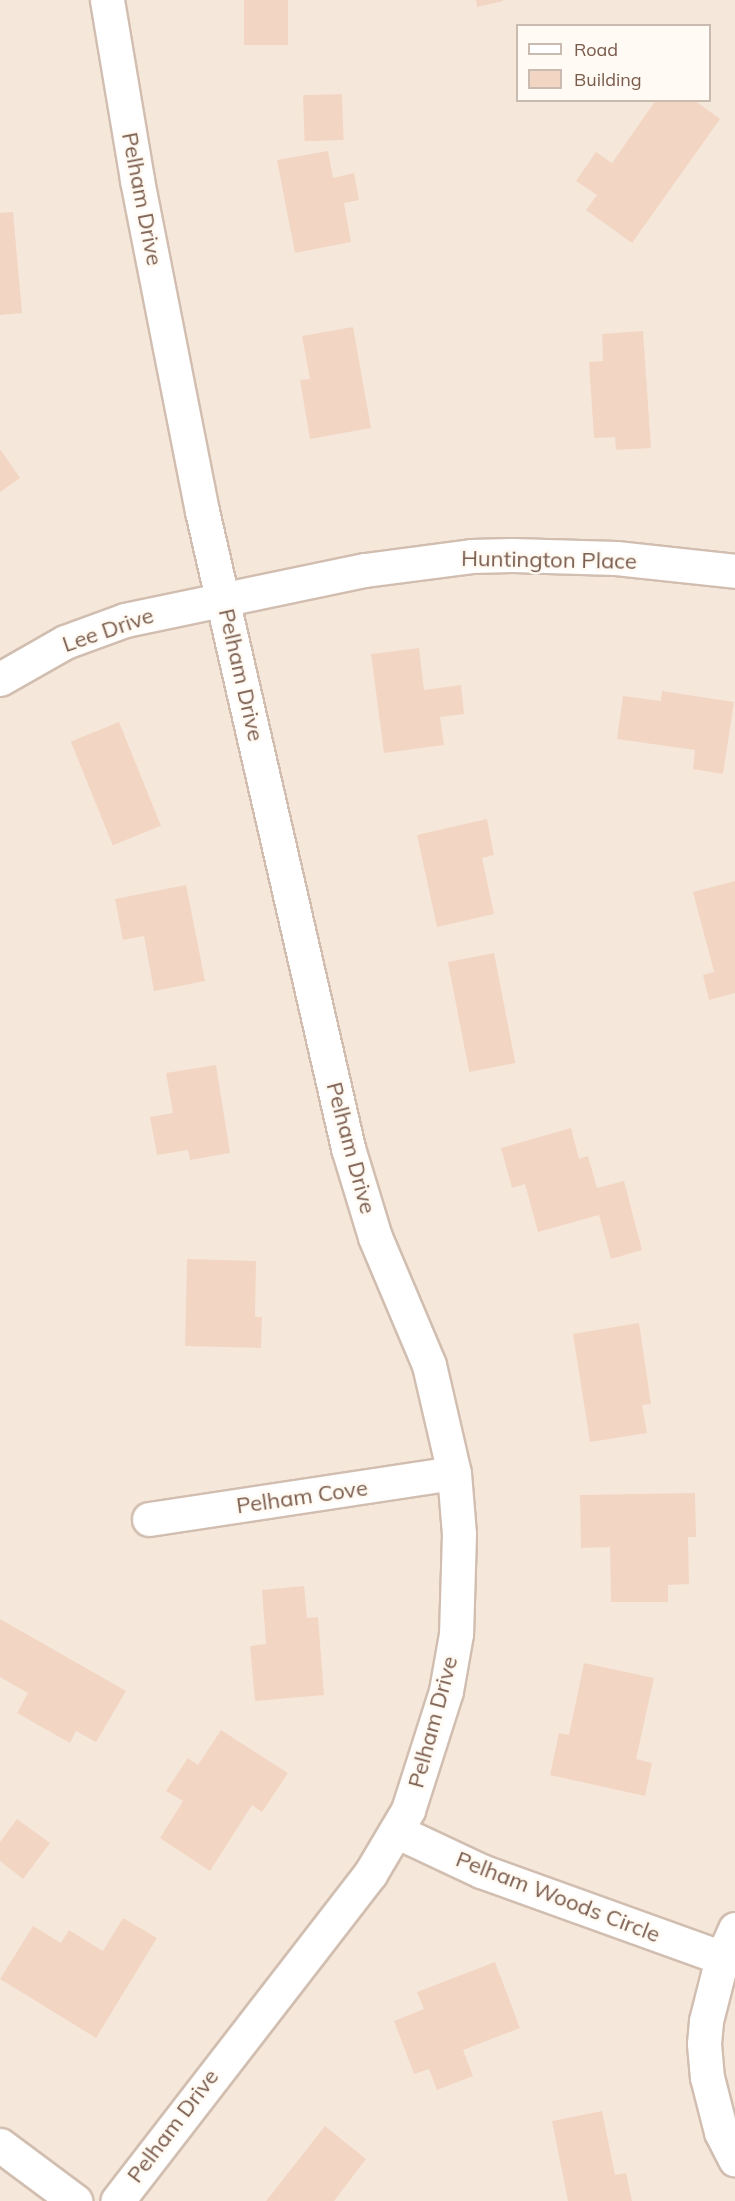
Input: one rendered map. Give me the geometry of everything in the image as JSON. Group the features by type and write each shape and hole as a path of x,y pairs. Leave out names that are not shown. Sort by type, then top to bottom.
{"street":[{"name":"Pelham Drive","path":"107,0 137,180 222,598 348,1148 375,1236 429,1365 454,1473 459,1534 456,1634 430,1750 396,1831 370,1874 117,2201"},
{"name":"Huntington Place","path":"222,598 365,570 471,556 616,558 735,571"},
{"name":"Lee Drive","path":"0,679 64,642 125,620 222,598"},
{"name":"Pelham Cove","path":"149,1519 454,1473"},
{"name":"Pelham Woods Circle","path":"396,1831 481,1870 728,1944 706,2021 704,2044 707,2077 721,2132 735,2160"},
{"path":"0,2145 75,2201"}],"shaded area":[{"path":"0,0 735,0 735,2201 0,2201"}],"building":[{"path":"244,0 288,0 288,45 244,45"},
{"path":"476,0 503,0 503,1 477,7"},
{"path":"342,94 344,140 305,141 303,95"},
{"path":"655,102 697,102 720,119 632,243 586,210 597,195 576,181 596,152 612,163"},
{"path":"328,151 333,178 354,173 359,200 344,203 351,242 295,253 277,160"},
{"path":"13,212 22,313 0,315 0,213"},
{"path":"353,327 371,428 310,439 300,380 310,379 302,336"},
{"path":"643,331 651,448 616,450 615,437 594,438 589,362 603,361 602,334"},
{"path":"0,449 20,478 0,492"},
{"path":"419,648 424,690 461,685 464,714 440,717 444,745 384,753 371,654"},
{"path":"662,691 734,702 723,774 693,769 695,750 617,739 623,696 661,701"},
{"path":"119,722 161,826 113,845 71,741"},
{"path":"487,819 494,855 482,858 494,914 437,927 417,835"},
{"path":"735,881 735,993 709,1000 703,975 714,972 693,892"},
{"path":"186,885 205,981 154,991 144,936 123,940 115,899"},
{"path":"494,953 515,1063 469,1072 448,962"},
{"path":"216,1065 230,1153 190,1160 188,1150 157,1155 150,1117 173,1113 166,1073"},
{"path":"571,1128 579,1159 588,1156 597,1188 624,1181 642,1250 611,1259 599,1215 538,1232 525,1184 512,1188 501,1148"},
{"path":"187,1259 256,1261 255,1317 262,1317 261,1348 185,1346"},
{"path":"639,1323 651,1404 642,1405 647,1433 590,1442 573,1334"},
{"path":"695,1493 696,1537 688,1537 689,1584 668,1585 668,1602 611,1602 610,1547 581,1548 580,1495"},
{"path":"304,1586 307,1618 318,1617 324,1695 255,1701 250,1646 266,1644 262,1590"},
{"path":"0,1619 126,1691 96,1742 76,1731 70,1743 17,1713 28,1693 0,1677"},
{"path":"584,1663 654,1678 636,1759 652,1763 645,1796 550,1775 559,1733 569,1735"},
{"path":"221,1730 288,1773 262,1812 252,1805 210,1871 160,1838 183,1801 166,1791 188,1758 198,1765"},
{"path":"17,1819 50,1843 23,1879 0,1861 0,1842"},
{"path":"123,1918 157,1938 96,2038 0,1979 33,1926 61,1943 69,1930 103,1951"},
{"path":"495,1962 520,2028 463,2050 473,2076 437,2090 429,2069 414,2074 394,2021 424,2009 417,1992"},
{"path":"602,2111 615,2175 626,2173 632,2201 568,2201 552,2121"},
{"path":"325,2126 366,2159 334,2201 266,2201"}]}
